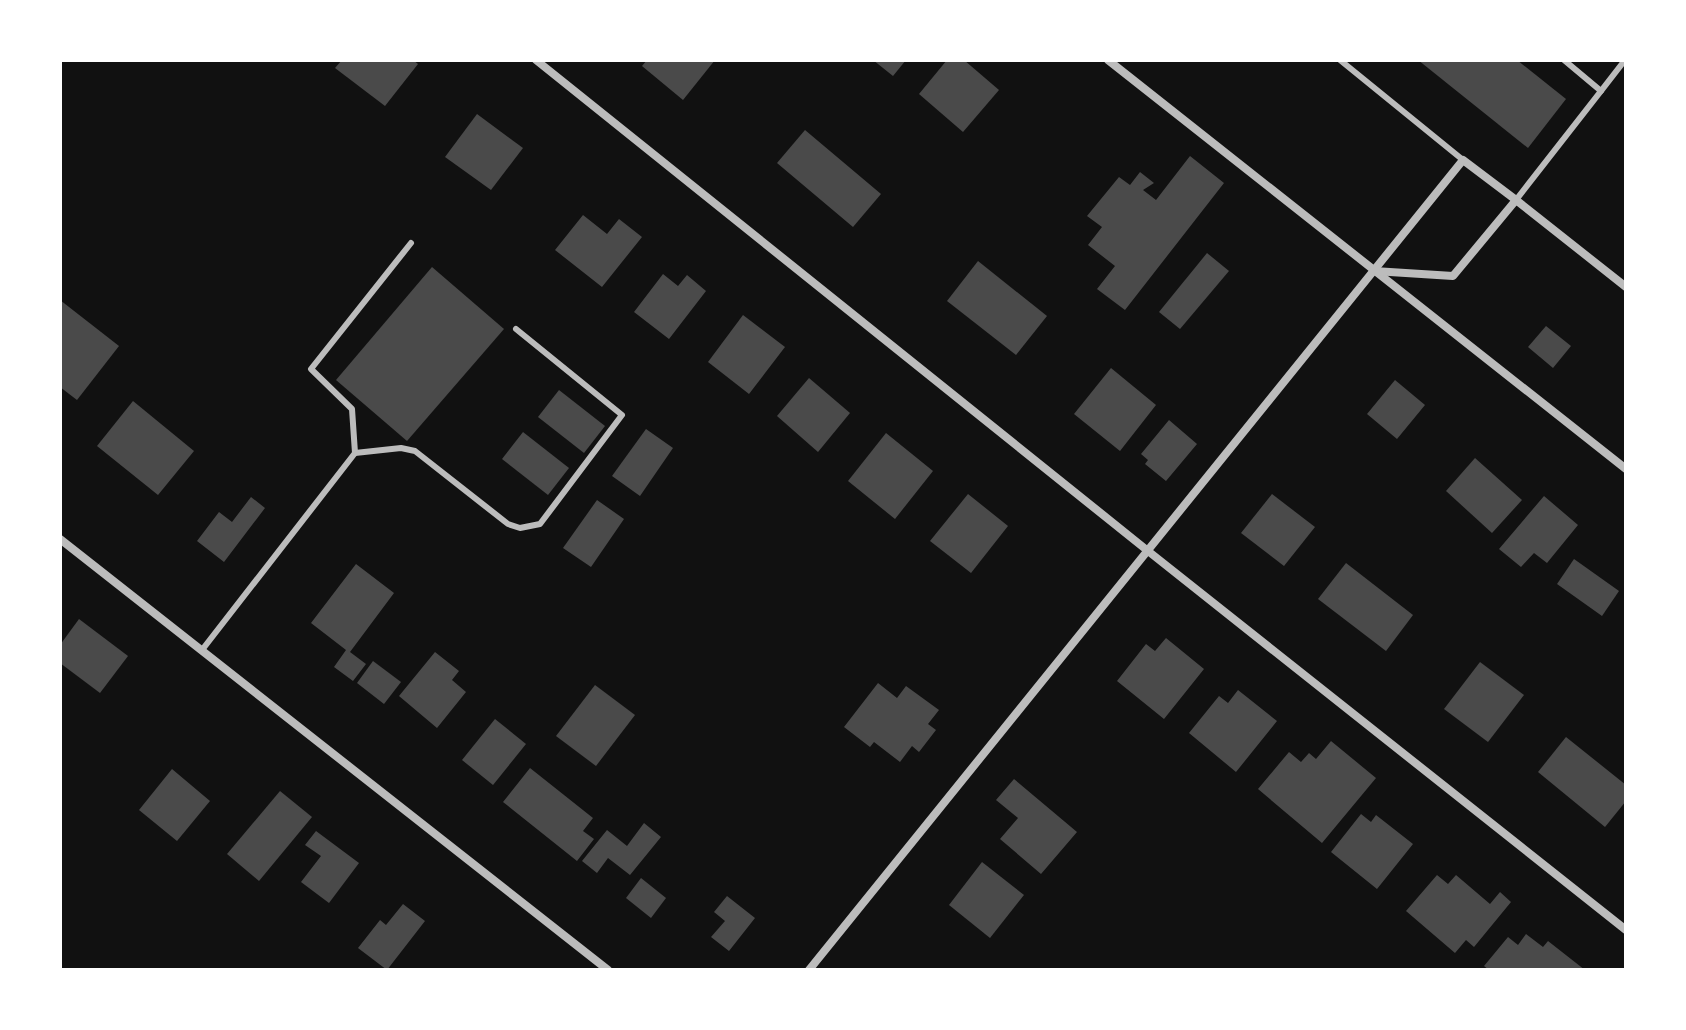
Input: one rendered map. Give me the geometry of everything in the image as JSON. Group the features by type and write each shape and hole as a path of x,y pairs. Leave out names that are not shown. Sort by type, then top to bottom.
{"street":[{"path":"536,60 1626,930"},
{"path":"1108,60 1626,469"},
{"path":"809,970 1463,160 1626,287"},
{"path":"1373,271 1453,276 1516,200"},
{"path":"60,539 608,970"}],"lane":[{"path":"1340,60 1463,160"},
{"path":"1564,60 1601,91"},
{"path":"1516,200 1625,60"},
{"path":"202,650 355,453 352,409 311,369 411,243"},
{"path":"355,453 401,448 415,451 508,524 520,528 540,524 622,415 516,329"}],"building":[{"path":"342,60 413,60 418,64 385,106 335,68"},
{"path":"647,60 715,60 683,100 642,66"},
{"path":"873,60 906,60 893,76"},
{"path":"947,60 964,60 999,90 963,132 919,94"},
{"path":"1418,60 1517,60 1566,99 1528,148"},
{"path":"477,114 523,148 491,190 445,157"},
{"path":"805,130 881,194 853,227 777,163"},
{"path":"1190,156 1224,183 1125,310 1097,289 1115,266 1088,245 1102,227 1087,216 1119,177 1130,185 1140,172 1154,183 1143,190 1156,200"},
{"path":"583,215 607,234 619,219 642,237 602,287 555,250"},
{"path":"1207,253 1229,271 1180,329 1159,312"},
{"path":"978,261 1047,316 1016,355 947,301"},
{"path":"432,267 504,329 407,441 336,380"},
{"path":"663,274 678,286 687,275 706,291 669,339 634,312"},
{"path":"60,300 119,346 77,400 60,387"},
{"path":"743,315 785,347 749,394 708,362"},
{"path":"1546,326 1571,346 1553,368 1528,347"},
{"path":"1111,368 1156,405 1120,451 1074,414"},
{"path":"809,378 850,413 818,452 777,416"},
{"path":"1395,380 1425,405 1397,439 1367,414"},
{"path":"559,390 605,426 584,453 538,417"},
{"path":"133,401 194,451 158,495 97,446"},
{"path":"1169,420 1197,444 1166,481 1145,464 1148,460 1141,454"},
{"path":"646,429 673,448 640,496 612,476"},
{"path":"523,432 569,468 548,495 502,459"},
{"path":"886,433 933,471 895,519 848,481"},
{"path":"1475,458 1522,500 1492,533 1446,491"},
{"path":"968,494 1008,526 971,573 930,541"},
{"path":"1272,494 1315,527 1284,566 1241,533"},
{"path":"1544,496 1578,525 1547,563 1534,553 1521,567 1499,549"},
{"path":"251,497 265,508 224,562 197,541 219,512 232,522"},
{"path":"597,500 624,519 591,567 563,548"},
{"path":"1574,559 1619,591 1602,616 1557,584"},
{"path":"1346,563 1413,615 1386,651 1318,599"},
{"path":"356,564 394,593 350,652 366,664 353,681 334,667 346,650 311,623"},
{"path":"79,619 128,656 100,693 60,663 60,645"},
{"path":"1166,638 1204,669 1164,719 1117,681 1146,644 1155,651"},
{"path":"435,652 459,671 452,680 466,692 437,728 399,696"},
{"path":"373,661 401,682 384,704 357,683"},
{"path":"1480,662 1524,695 1488,742 1444,709"},
{"path":"878,683 897,698 906,686 939,710 928,724 936,730 919,752 912,746 900,762 874,742 870,747 844,727"},
{"path":"595,685 635,715 596,766 556,736"},
{"path":"1238,690 1277,721 1236,772 1189,733 1219,696 1228,703"},
{"path":"495,719 526,744 493,785 462,760"},
{"path":"1566,737 1626,785 1626,801 1605,827 1538,772"},
{"path":"1331,741 1376,778 1322,843 1258,789 1289,752 1301,762 1309,753 1316,759"},
{"path":"530,768 593,818 583,831 594,839 577,861 503,802"},
{"path":"172,769 210,801 177,841 139,810"},
{"path":"1014,779 1077,832 1041,874 1000,839 1018,818 996,800"},
{"path":"280,791 312,817 259,881 227,854"},
{"path":"1361,814 1371,822 1376,815 1413,844 1377,889 1331,852"},
{"path":"644,823 661,837 630,875 608,858 597,873 582,861 607,830 627,846"},
{"path":"316,831 359,863 329,903 301,882 321,856 305,845"},
{"path":"982,862 1024,895 990,938 949,905"},
{"path":"1437,875 1448,884 1456,875 1490,904 1500,892 1511,902 1474,947 1466,940 1455,953 1406,911"},
{"path":"641,878 666,898 651,918 626,898"},
{"path":"727,896 755,918 729,951 711,937 725,921 714,912"},
{"path":"403,904 425,921 387,970 358,948 380,920 386,925"},
{"path":"1526,934 1543,947 1548,941 1585,970 1489,970 1484,966 1508,937 1518,945"}]}
